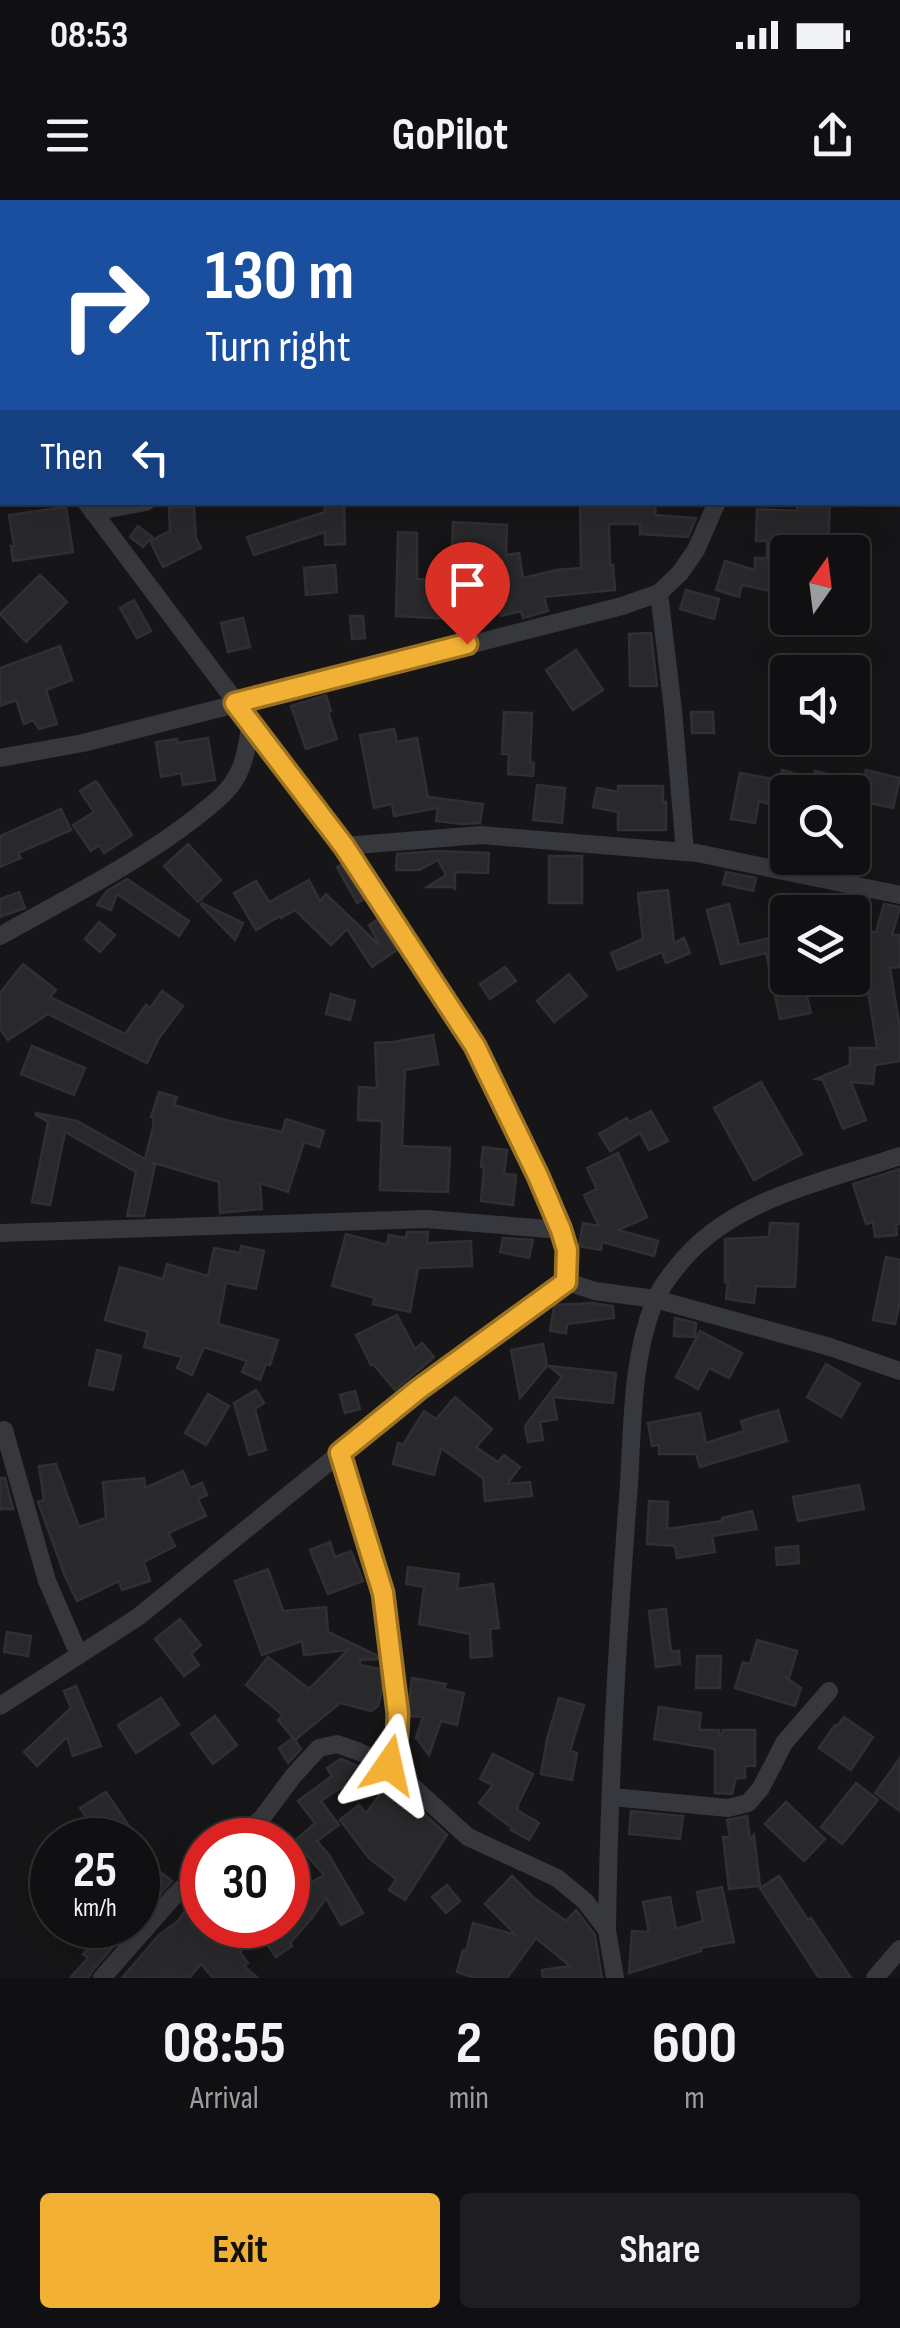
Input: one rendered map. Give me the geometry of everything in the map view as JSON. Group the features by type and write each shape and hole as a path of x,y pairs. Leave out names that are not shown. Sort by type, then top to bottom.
{"street":[{"path":"0,758 82,743 659,593 696,550 716,505"},
{"path":"89,507 344,846 475,1046 561,1230 567,1250 566,1282"},
{"path":"659,593 685,852"},
{"path":"0,936 134,860 225,793 244,762 251,724"},
{"path":"344,846 481,835 685,852 900,895"},
{"path":"615,1978 607,1930 616,1656 636,1380 655,1299 688,1254 724,1222 765,1202 900,1156"},
{"path":"0,1233 426,1219 561,1230"},
{"path":"566,1282 596,1291 655,1299 900,1370"},
{"path":"0,1706 138,1617 419,1389 566,1282"},
{"path":"4,1430 47,1581 79,1655"},
{"path":"340,1453 383,1593 398,1714 389,1765"},
{"path":"612,1797 728,1808 748,1803 761,1788 784,1742 829,1691"},
{"path":"262,1818 319,1748 336,1744 389,1765 468,1837 557,1878 585,1901 607,1930"},
{"path":"102,1978 180,1890"},
{"path":"875,1978 900,1950"}],"building":[{"path":"325,505 344,505 345,544 325,545 325,532 254,555 247,537 325,512"},
{"path":"580,505 656,505 655,515 696,518 688,537 640,534 640,524 609,524 615,590 544,597 548,611 523,618 521,611 454,619 396,616 398,532 417,533 417,579 436,580 435,588 483,580 479,549 452,548 453,522 507,525 506,555 519,553 523,578 581,568"},
{"path":"797,505 830,505 829,535 770,535 770,591 742,585 739,597 716,590 725,561 755,570 755,558 767,558 767,541 756,541 757,509 797,511"},
{"path":"66,507 73,552 13,561 9,515"},
{"path":"194,507 196,538 201,548 163,567 150,541 170,531 169,508"},
{"path":"138,526 152,537 143,547 130,537"},
{"path":"335,565 337,592 306,595 304,568"},
{"path":"40,575 67,602 26,642 0,614"},
{"path":"686,590 719,599 714,619 680,609"},
{"path":"134,600 151,631 137,638 120,608"},
{"path":"350,616 363,616 365,638 352,639"},
{"path":"243,618 250,647 228,652 221,623"},
{"path":"651,633 657,686 630,686 629,634"},
{"path":"60,646 72,680 46,690 57,724 39,729 33,720 24,724 16,700 0,706 0,668"},
{"path":"576,650 603,690 573,710 546,670"},
{"path":"326,695 337,739 306,749 291,706"},
{"path":"504,712 532,713 533,776 508,774 509,754 502,754"},
{"path":"691,712 713,712 714,733 692,733"},
{"path":"394,729 397,742 417,738 428,797 483,804 480,823 436,821 438,808 394,816 392,804 374,808 360,735"},
{"path":"208,738 215,780 183,785 181,773 161,777 156,742"},
{"path":"866,770 900,778 893,808 870,803 870,775 865,775"},
{"path":"740,773 770,778 770,804 759,801 755,823 731,819"},
{"path":"96,781 132,835 104,853 99,845 91,851 73,825 94,812 80,791"},
{"path":"537,785 565,788 562,823 533,820"},
{"path":"618,786 663,786 666,830 618,830 618,812 593,807 597,788 618,792"},
{"path":"61,809 71,830 18,853 21,858 0,867 0,836"},
{"path":"188,844 221,880 198,902 164,866"},
{"path":"489,853 488,873 455,872 455,890 427,887 446,875 438,860 419,870 396,870 397,854"},
{"path":"549,856 582,856 582,903 549,903"},
{"path":"341,865 364,899 357,903 337,867"},
{"path":"726,872 756,878 753,891 723,884"},
{"path":"127,879 189,921 179,936 117,894 111,910 97,905 107,891"},
{"path":"309,880 320,901 326,894 380,946 369,925 377,920 397,950 372,967 347,929 331,945 295,910 256,930 234,893 256,881 269,902"},
{"path":"668,890 674,943 684,938 690,953 666,963 662,952 618,970 611,953 643,939 638,893"},
{"path":"19,892 25,908 0,917 0,899"},
{"path":"729,904 739,945 770,938 770,972 766,953 721,964 707,910"},
{"path":"884,904 900,907 892,935 900,935 900,967 890,968 900,1029 900,1061 875,1065 873,1084 851,1082 866,1120 843,1129 823,1080 816,1079 850,1065 850,1048 877,1048 869,995 870,932 876,932"},
{"path":"201,905 243,923 235,940"},
{"path":"99,922 115,935 100,952 85,939"},
{"path":"23,964 56,990 50,997 125,1034 162,991 183,1006 159,1038 147,1063 48,1014 8,1040 0,1029 0,993"},
{"path":"505,967 516,981 490,999 480,984"},
{"path":"569,974 587,996 554,1022 537,1001"},
{"path":"331,994 355,1001 350,1020 326,1014"},
{"path":"775,995 806,995 811,1013 780,1019"},
{"path":"433,1035 438,1064 405,1070 402,1146 450,1148 448,1192 380,1190 382,1121 358,1120 359,1087 377,1088 375,1043"},
{"path":"32,1046 85,1068 74,1095 21,1074"},
{"path":"761,1082 802,1154 754,1180 714,1108"},
{"path":"159,1092 177,1097 174,1105 225,1120 282,1132 286,1119 324,1131 319,1147 304,1142 288,1192 260,1183 262,1209 220,1213 219,1182 151,1162 155,1165 144,1216 127,1216 136,1172 65,1132 50,1205 32,1202 48,1122 36,1113 77,1121 145,1159"},
{"path":"651,1111 668,1141 649,1150 640,1133 610,1151 599,1134 627,1118 629,1122"},
{"path":"483,1147 507,1150 504,1174 516,1175 513,1205 481,1201"},
{"path":"618,1153 647,1217 618,1230 658,1241 654,1256 602,1242 601,1250 579,1246 583,1223 599,1226 584,1195 597,1189 587,1168"},
{"path":"900,1169 897,1235 875,1237 873,1222 866,1224 853,1184"},
{"path":"770,1223 798,1224 795,1287 756,1286 754,1303 726,1299 725,1239 769,1237"},
{"path":"407,1232 428,1232 427,1243 471,1241 472,1266 418,1268 410,1312 373,1304 375,1298 332,1286 346,1234 387,1245 389,1235 406,1238"},
{"path":"503,1238 533,1240 529,1258 500,1252"},
{"path":"241,1246 264,1251 256,1289 226,1283 218,1324 278,1340 260,1380 242,1372 247,1361 204,1347 192,1375 177,1368 182,1357 144,1347 148,1332 105,1320 120,1267 163,1279 167,1264 208,1276 214,1248 240,1253"},
{"path":"886,1257 900,1260 900,1301 895,1324 873,1320"},
{"path":"556,1305 613,1306 614,1318 567,1324 566,1333 550,1331"},
{"path":"397,1315 415,1349 422,1343 434,1357 395,1390 371,1365 356,1335"},
{"path":"675,1318 696,1323 695,1337 674,1336"},
{"path":"700,1331 742,1353 729,1378 709,1368 698,1389 676,1377"},
{"path":"543,1344 547,1366 520,1398 511,1350"},
{"path":"97,1350 121,1356 113,1390 89,1385"},
{"path":"826,1364 860,1384 841,1417 807,1397"},
{"path":"549,1366 616,1373 613,1403 553,1397 557,1419 540,1422 543,1440 528,1442 525,1426 562,1377"},
{"path":"256,1390 264,1403 255,1409 266,1450 249,1455 234,1403"},
{"path":"355,1391 360,1409 345,1413 340,1395"},
{"path":"208,1394 229,1406 206,1445 185,1433"},
{"path":"455,1397 492,1429 476,1447 498,1462 504,1455 520,1467 507,1484 530,1482 532,1496 485,1501 483,1478 441,1448 434,1475 393,1464 398,1443 403,1445 424,1411 436,1419"},
{"path":"778,1410 787,1441 700,1467 696,1454 659,1454 659,1445 652,1446 648,1423 700,1413 706,1443 744,1431 741,1421"},
{"path":"56,1464 79,1527 106,1518 103,1482 144,1478 145,1488 183,1471 190,1488 202,1483 207,1495 198,1499 206,1516 168,1533 175,1546 144,1562 150,1581 122,1590 119,1581 77,1601 38,1502 44,1500 39,1466"},
{"path":"0,1478 5,1478 13,1509 0,1509"},
{"path":"859,1485 864,1509 798,1521 793,1497"},
{"path":"649,1501 668,1502 667,1529 722,1521 752,1511 757,1529 712,1536 715,1552 677,1558 675,1546 647,1544"},
{"path":"330,1542 335,1557 351,1551 363,1581 328,1594 310,1550"},
{"path":"798,1546 799,1563 777,1565 776,1548"},
{"path":"408,1567 459,1574 457,1589 493,1584 499,1628 490,1629 492,1656 471,1658 470,1634 419,1624 424,1587 406,1584"},
{"path":"268,1569 283,1611 326,1607 328,1632 379,1659 360,1660 360,1665 380,1669 382,1690 378,1706 371,1711 340,1703 295,1740 301,1749 288,1763 279,1748 293,1738 278,1720 283,1715 246,1685 268,1657 309,1689 348,1650 304,1655 302,1641 262,1655 235,1581"},
{"path":"666,1609 671,1652 679,1651 680,1664 656,1667 649,1611"},
{"path":"180,1619 201,1645 191,1654 199,1665 184,1676 155,1639"},
{"path":"7,1632 31,1636 28,1656 4,1652"},
{"path":"757,1640 797,1651 789,1678 784,1676 801,1688 795,1706 735,1688 743,1662 750,1664"},
{"path":"697,1656 721,1656 720,1688 696,1688"},
{"path":"412,1678 446,1684 444,1689 464,1693 457,1725 441,1721 429,1755 417,1739 420,1734 416,1737 423,1717 410,1716"},
{"path":"76,1686 101,1746 73,1756 67,1737 37,1766 24,1752 71,1708 64,1691"},
{"path":"161,1698 179,1725 136,1753 118,1725"},
{"path":"559,1698 584,1705 570,1751 577,1753 572,1780 541,1774"},
{"path":"659,1707 701,1713 699,1730 719,1730 719,1736 723,1730 755,1730 755,1766 745,1766 745,1778 736,1778 732,1794 715,1793 715,1749 654,1739"},
{"path":"215,1716 237,1745 213,1764 191,1734"},
{"path":"844,1717 873,1737 851,1770 819,1748"},
{"path":"493,1754 533,1774 517,1807 539,1823 529,1840 479,1803 493,1785 480,1779"},
{"path":"900,1758 900,1811 875,1793"},
{"path":"341,1759 367,1770 321,1801 339,1825 317,1841 363,1913 341,1925 326,1898 310,1920 310,1883 324,1875 310,1859 310,1827 315,1823 298,1801 332,1776 327,1768"},
{"path":"389,1782 447,1835 405,1900 389,1890 396,1879 369,1858 340,1820 359,1805 366,1813"},
{"path":"856,1783 878,1800 842,1844 821,1827"},
{"path":"106,1792 124,1818 87,1818 80,1808"},
{"path":"786,1802 825,1839 804,1861 765,1824"},
{"path":"631,1811 683,1816 680,1839 629,1834"},
{"path":"747,1816 750,1840 754,1835 760,1886 729,1889 723,1837 730,1837 727,1820"},
{"path":"160,1872 172,1881 160,1894"},
{"path":"512,1876 566,1921 576,1910 595,1935 602,1978 543,1978 542,1970 570,1966 536,1938 507,1978 475,1978 457,1972 473,1923 516,1935 485,1904"},
{"path":"779,1876 851,1978 819,1978 760,1888"},
{"path":"447,1885 460,1901 446,1913 432,1897"},
{"path":"722,1887 734,1942 700,1948 701,1951 629,1973 632,1931 649,1932 643,1902 670,1897 676,1929 703,1921 697,1892"},
{"path":"180,1918 180,1948 243,1948 240,1952 248,1963 244,1966 258,1978 213,1978 201,1964 189,1978 122,1978 148,1948 160,1948 160,1934"},
{"path":"89,1948 112,1948 88,1978 70,1978 88,1958 83,1954"},
{"path":"270,1948 289,1948 276,1957"}],"route":[{"path":"389,1765 398,1714 383,1593 340,1453 419,1389 566,1282 567,1250 538,1176 475,1046 344,846 235,703 467,644"}]}
